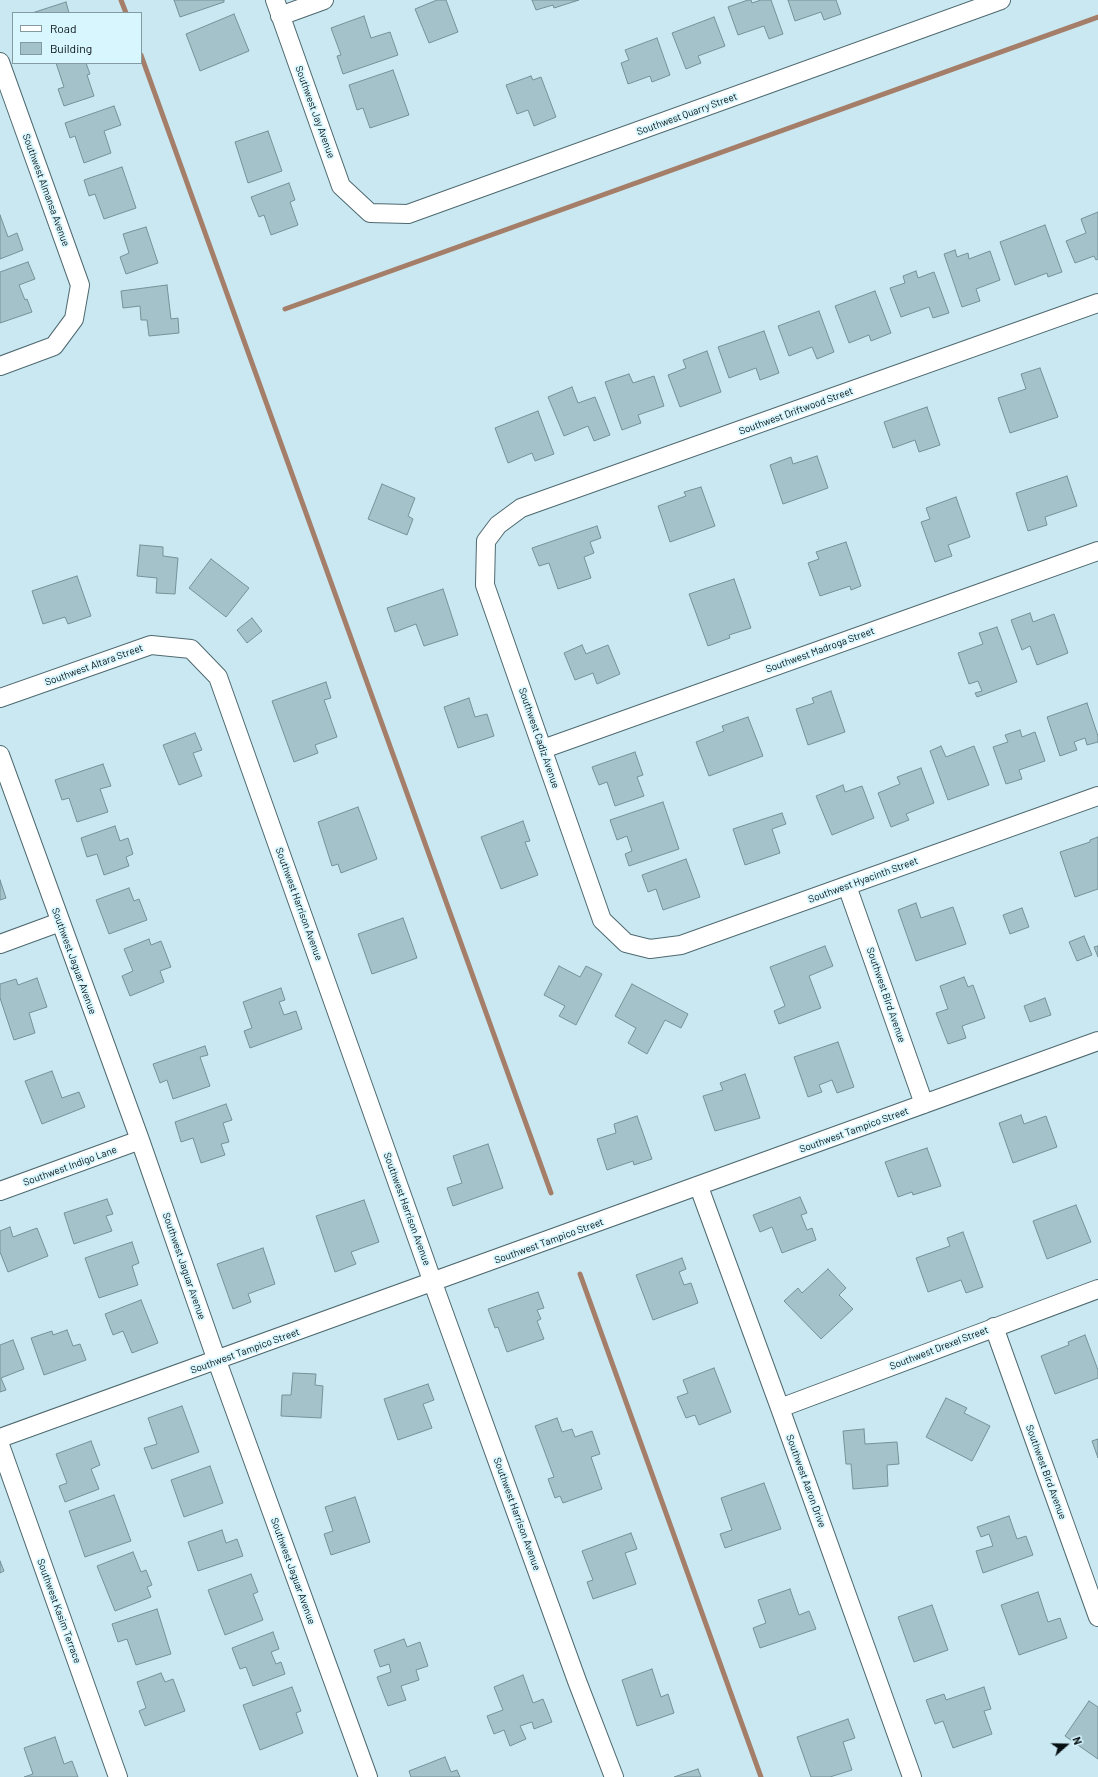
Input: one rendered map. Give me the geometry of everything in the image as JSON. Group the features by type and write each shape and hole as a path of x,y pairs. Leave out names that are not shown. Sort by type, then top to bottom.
{"street":[{"path":"278,8 324,0"},
{"name":"Southwest Quarry Street","path":"370,213 408,214 1001,0"},
{"name":"Southwest Jay Avenue","path":"278,8 341,186 370,213"},
{"name":"Southwest Almansa Avenue","path":"0,62 80,285 74,319 54,346 0,366"},
{"name":"Southwest Driftwood Street","path":"498,525 521,508 1098,303"},
{"name":"Southwest Cadiz Avenue","path":"498,525 486,541 485,585 602,920 626,943"},
{"name":"Southwest Madroga Street","path":"543,749 1098,552"},
{"name":"Southwest Altara Street","path":"0,698 151,644 191,649"},
{"name":"Southwest Harrison Avenue","path":"191,649 218,677 433,1282 580,1688 614,1777"},
{"name":"Southwest Jaguar Avenue","path":"0,755 140,1140 217,1361 368,1777"},
{"name":"Southwest Hyacinth Street","path":"626,943 650,949 680,946 1098,796"},
{"name":"Southwest Bird Avenue","path":"847,886 924,1104"},
{"path":"0,944 60,922"},
{"name":"Southwest Tampico Street","path":"0,1438 699,1187 1098,1041"},
{"name":"Southwest Indigo Lane","path":"0,1191 140,1140"},
{"name":"Southwest Aaron Drive","path":"699,1187 912,1777"},
{"name":"Southwest Drexel Street","path":"780,1408 1098,1289"},
{"name":"Southwest Bird Avenue","path":"994,1327 1098,1617"},
{"name":"Southwest Kasim Terrace","path":"0,1445 118,1777"}],"building":[{"path":"174,0 224,0 224,2 180,17"},
{"path":"437,0 446,0 458,32 429,43 415,9"},
{"path":"532,0 579,0 554,8 553,5 536,10"},
{"path":"751,0 752,3 761,0 771,0 783,34 769,39 764,26 738,35 728,7"},
{"path":"788,0 836,0 841,14 824,20 821,12 795,21"},
{"path":"66,2 69,12 35,12"},
{"path":"234,14 249,51 200,71 186,34"},
{"path":"364,16 371,38 390,32 398,55 343,74 337,56 341,55 331,28"},
{"path":"714,17 725,46 698,56 701,63 686,69 672,33"},
{"path":"657,38 670,75 652,82 650,76 628,84 621,63 629,60 625,50"},
{"path":"56,64 86,64 90,74 87,75 94,96 64,106 58,89 64,87"},
{"path":"393,70 409,115 370,128 363,108 357,110 349,85"},
{"path":"531,76 533,80 541,77 556,117 534,126 528,110 517,114 506,85"},
{"path":"114,106 121,125 104,131 111,153 84,163 75,136 70,138 65,123"},
{"path":"268,131 282,171 248,183 235,142"},
{"path":"122,167 136,208 104,219 95,194 89,196 84,180"},
{"path":"289,183 295,200 290,202 298,225 271,235 264,215 259,217 251,197"},
{"path":"1098,212 1098,259 1096,260 1094,256 1075,263 1066,241 1086,233 1081,219"},
{"path":"0,215 8,237 17,233 23,250 0,259"},
{"path":"1045,225 1062,272 1048,277 1047,273 1015,285 1000,242"},
{"path":"146,227 158,263 126,274 120,257 129,253 123,234"},
{"path":"955,250 957,257 968,253 969,259 990,251 1000,280 976,289 980,301 962,307 944,254"},
{"path":"28,262 35,279 19,285 32,312 0,323 0,272"},
{"path":"916,271 918,278 934,272 949,313 933,318 929,307 901,317 890,288 905,283 903,276"},
{"path":"167,285 171,319 178,318 179,333 149,336 147,320 141,320 140,306 123,308 121,291"},
{"path":"875,291 891,333 871,341 869,335 849,343 835,306"},
{"path":"819,311 834,352 817,359 812,347 789,356 778,326"},
{"path":"764,331 779,373 760,380 756,368 729,378 718,347"},
{"path":"707,351 721,392 680,407 668,375 686,368 683,360"},
{"path":"1040,368 1058,417 1010,433 998,398 1026,389 1021,374"},
{"path":"629,374 633,383 654,376 664,406 638,415 641,423 622,430 605,382"},
{"path":"572,387 578,403 595,397 610,435 594,441 588,426 564,436 548,397"},
{"path":"927,407 940,445 919,452 915,440 893,448 884,422"},
{"path":"538,411 554,454 535,461 532,453 508,463 495,428"},
{"path":"817,456 828,488 783,504 770,465 791,457 793,464"},
{"path":"1067,476 1077,506 1045,517 1047,525 1028,531 1016,493"},
{"path":"382,484 415,498 408,516 413,519 407,535 368,519"},
{"path":"701,487 715,526 670,542 658,506 686,496 684,492"},
{"path":"956,497 970,537 948,545 952,556 935,562 921,522 930,519 926,508"},
{"path":"597,526 601,538 590,542 594,553 584,557 591,578 558,589 549,563 539,566 532,548"},
{"path":"846,542 861,586 851,590 850,586 820,596 808,563 819,559 816,552"},
{"path":"140,545 163,547 163,556 178,558 175,594 156,593 157,578 137,576"},
{"path":"211,559 249,588 226,617 189,588"},
{"path":"77,576 91,616 68,624 65,617 43,624 32,591"},
{"path":"734,579 751,628 729,635 730,638 708,646 689,594"},
{"path":"443,589 458,635 424,646 416,624 395,632 387,608"},
{"path":"1030,613 1033,622 1054,614 1068,653 1037,665 1030,646 1022,650 1011,620"},
{"path":"252,618 262,631 247,643 237,630"},
{"path":"997,627 1017,682 977,697 975,693 982,691 978,681 969,684 958,653 983,644 979,633"},
{"path":"582,645 586,654 608,645 620,674 597,684 593,673 575,680 564,653"},
{"path":"326,682 331,698 324,700 337,737 315,745 318,753 294,762 272,701"},
{"path":"831,691 845,732 808,745 796,709 814,703 812,698"},
{"path":"469,698 475,717 487,714 494,736 458,748 444,707"},
{"path":"1087,703 1098,736 1098,742 1087,745 1085,738 1074,742 1077,750 1060,756 1047,717"},
{"path":"748,717 763,756 709,776 696,742 724,731 722,726"},
{"path":"1020,730 1022,737 1035,732 1045,761 1019,770 1022,779 1006,784 993,747 1008,742 1005,735"},
{"path":"195,733 202,750 193,753 202,776 179,785 163,745"},
{"path":"941,746 946,757 974,746 989,785 948,800 930,751"},
{"path":"635,752 643,775 637,777 644,796 615,806 607,782 599,785 592,767"},
{"path":"103,764 111,786 100,789 108,812 77,822 69,798 62,800 55,780"},
{"path":"921,768 934,803 906,814 909,820 891,827 878,793 900,784 897,777"},
{"path":"843,785 845,792 862,786 874,818 832,835 816,796"},
{"path":"663,802 679,849 629,866 625,854 632,851 627,836 617,840 610,820"},
{"path":"358,807 377,859 341,873 338,864 332,866 318,822"},
{"path":"782,813 786,824 772,829 780,853 745,865 733,829"},
{"path":"523,821 530,841 525,842 538,875 501,889 481,837"},
{"path":"115,826 120,841 128,838 133,854 126,857 129,866 104,875 97,854 87,857 81,838"},
{"path":"1098,837 1098,889 1075,897 1060,852 1090,842 1090,840"},
{"path":"686,859 700,897 663,910 656,889 648,892 642,875"},
{"path":"0,880 6,898 0,900"},
{"path":"129,888 134,901 139,899 147,920 109,934 96,900"},
{"path":"916,903 921,918 953,907 966,944 916,961 898,910"},
{"path":"1022,908 1029,927 1010,934 1003,915"},
{"path":"403,918 417,958 372,974 358,934"},
{"path":"1084,936 1092,955 1077,961 1069,942"},
{"path":"149,939 151,945 161,941 171,967 160,971 164,982 130,996 122,976 133,971 124,949"},
{"path":"825,946 833,966 809,976 821,1008 779,1024 774,1011 785,1006 770,967"},
{"path":"1098,946 1098,957 1094,947"},
{"path":"559,966 580,977 586,966 602,974 576,1025 559,1016 565,1006 544,995"},
{"path":"964,977 968,987 973,985 985,1018 962,1026 966,1038 948,1044 936,1013 948,1009 940,986"},
{"path":"37,978 47,1007 29,1013 35,1033 14,1040 0,998 0,984 16,979 18,985"},
{"path":"632,984 688,1014 681,1028 665,1020 647,1054 628,1043 636,1028 615,1016"},
{"path":"281,988 285,1000 279,1002 284,1015 296,1011 302,1029 250,1048 244,1031 252,1028 243,1002"},
{"path":"1045,998 1051,1015 1030,1022 1024,1006"},
{"path":"838,1042 854,1087 837,1093 832,1080 819,1085 822,1092 808,1097 794,1057"},
{"path":"205,1046 208,1055 200,1057 210,1086 173,1099 167,1080 160,1083 153,1064"},
{"path":"52,1071 62,1098 79,1092 85,1107 42,1124 25,1081"},
{"path":"745,1074 760,1118 715,1131 703,1096 723,1090 720,1083"},
{"path":"226,1104 232,1120 223,1123 229,1142 221,1144 225,1155 201,1163 193,1138 181,1142 175,1122"},
{"path":"1021,1115 1024,1124 1046,1116 1057,1147 1013,1163 999,1123"},
{"path":"637,1116 652,1159 634,1165 633,1161 607,1170 597,1139 616,1133 614,1124"},
{"path":"488,1144 503,1188 453,1206 447,1188 462,1183 453,1156"},
{"path":"927,1148 941,1186 913,1195 912,1192 898,1197 885,1162"},
{"path":"800,1197 807,1213 801,1215 807,1230 812,1228 816,1240 782,1253 772,1227 760,1232 753,1215"},
{"path":"107,1199 113,1214 106,1216 112,1231 74,1244 64,1213"},
{"path":"364,1200 379,1242 351,1252 356,1264 335,1272 316,1216"},
{"path":"1076,1205 1091,1242 1047,1259 1033,1221"},
{"path":"10,1227 13,1237 37,1228 48,1256 8,1272 0,1252 0,1231"},
{"path":"963,1232 983,1287 966,1293 961,1280 928,1292 916,1258 950,1246 947,1238"},
{"path":"132,1242 139,1263 132,1266 138,1285 99,1298 85,1258"},
{"path":"263,1248 275,1284 248,1294 251,1302 233,1309 217,1264"},
{"path":"682,1258 686,1269 679,1272 684,1285 691,1283 698,1303 653,1320 636,1275"},
{"path":"828,1269 846,1288 839,1295 853,1309 821,1339 784,1301 798,1288 802,1293"},
{"path":"538,1292 544,1308 537,1310 541,1319 537,1321 544,1339 507,1352 498,1327 495,1328 488,1309"},
{"path":"141,1300 158,1343 132,1353 123,1331 113,1335 105,1314"},
{"path":"67,1330 73,1346 80,1344 86,1360 44,1375 31,1338 52,1331 53,1335"},
{"path":"1085,1335 1098,1370 1098,1378 1055,1394 1041,1356 1069,1345 1068,1342"},
{"path":"13,1340 24,1369 1,1378 6,1390 0,1392 0,1345"},
{"path":"714,1368 731,1412 699,1425 695,1415 686,1418 677,1397 688,1393 683,1380"},
{"path":"293,1373 316,1374 315,1385 323,1386 321,1418 281,1416 282,1395 291,1395"},
{"path":"428,1384 434,1400 423,1404 432,1428 398,1440 384,1399"},
{"path":"946,1398 967,1408 964,1413 990,1426 972,1461 926,1437"},
{"path":"182,1406 199,1452 152,1469 144,1448 157,1444 148,1418"},
{"path":"557,1418 562,1432 572,1429 575,1437 592,1431 600,1454 591,1457 602,1489 563,1503 560,1496 555,1498 548,1479 554,1477 535,1426"},
{"path":"864,1429 865,1444 897,1442 899,1464 887,1465 888,1486 853,1489 851,1464 846,1464 843,1431"},
{"path":"1098,1439 1098,1458 1092,1441"},
{"path":"91,1441 100,1465 91,1469 99,1489 65,1502 59,1486 67,1483 56,1454"},
{"path":"210,1466 223,1503 184,1517 171,1480"},
{"path":"764,1483 781,1529 725,1548 720,1534 732,1530 721,1498"},
{"path":"114,1495 131,1541 85,1557 69,1511"},
{"path":"355,1497 370,1542 331,1555 324,1534 333,1531 325,1507"},
{"path":"1009,1516 1017,1539 1026,1536 1033,1555 983,1573 976,1551 993,1546 989,1534 981,1537 977,1527"},
{"path":"222,1530 226,1543 237,1539 243,1556 198,1571 188,1542"},
{"path":"631,1533 637,1549 625,1553 636,1584 593,1599 587,1582 593,1580 582,1551"},
{"path":"133,1552 141,1572 146,1570 152,1585 147,1587 151,1597 115,1611 97,1566"},
{"path":"0,1561 4,1571 0,1573"},
{"path":"251,1574 258,1592 253,1594 263,1620 225,1635 208,1590"},
{"path":"790,1589 799,1615 809,1611 816,1629 760,1648 753,1628 766,1623 758,1600"},
{"path":"1038,1592 1048,1622 1060,1618 1067,1638 1019,1655 1001,1605"},
{"path":"932,1605 948,1650 914,1662 898,1617"},
{"path":"157,1609 171,1654 136,1665 127,1639 118,1642 112,1624"},
{"path":"273,1632 279,1649 271,1652 276,1664 281,1662 285,1674 253,1686 246,1667 240,1669 232,1648"},
{"path":"404,1639 407,1647 420,1642 428,1666 416,1670 419,1680 401,1686 406,1700 388,1706 377,1677 391,1672 389,1664 380,1667 374,1650"},
{"path":"652,1669 661,1697 668,1694 674,1713 637,1726 622,1680"},
{"path":"161,1673 165,1682 173,1679 185,1711 145,1726 139,1711 146,1708 137,1682"},
{"path":"523,1675 533,1703 543,1699 552,1722 534,1729 532,1722 520,1726 526,1739 510,1746 504,1730 494,1734 487,1716 503,1710 494,1687"},
{"path":"292,1687 301,1711 296,1713 303,1733 260,1750 243,1705"},
{"path":"984,1687 991,1709 984,1711 992,1734 953,1748 943,1721 935,1724 926,1700 944,1694 946,1700"},
{"path":"1089,1701 1098,1707 1098,1759 1065,1736"},
{"path":"848,1719 855,1738 843,1742 852,1770 830,1777 811,1777 797,1737"},
{"path":"55,1737 64,1764 72,1761 78,1777 24,1777 33,1774 24,1748"},
{"path":"445,1757 451,1772 457,1770 460,1777 411,1777 409,1771"},
{"path":"698,1769 701,1777 674,1777"}],"waterway":[{"path":"121,0 126,12"},
{"path":"285,309 1098,17"},
{"path":"142,58 551,1193"},
{"path":"580,1274 761,1777"}]}
